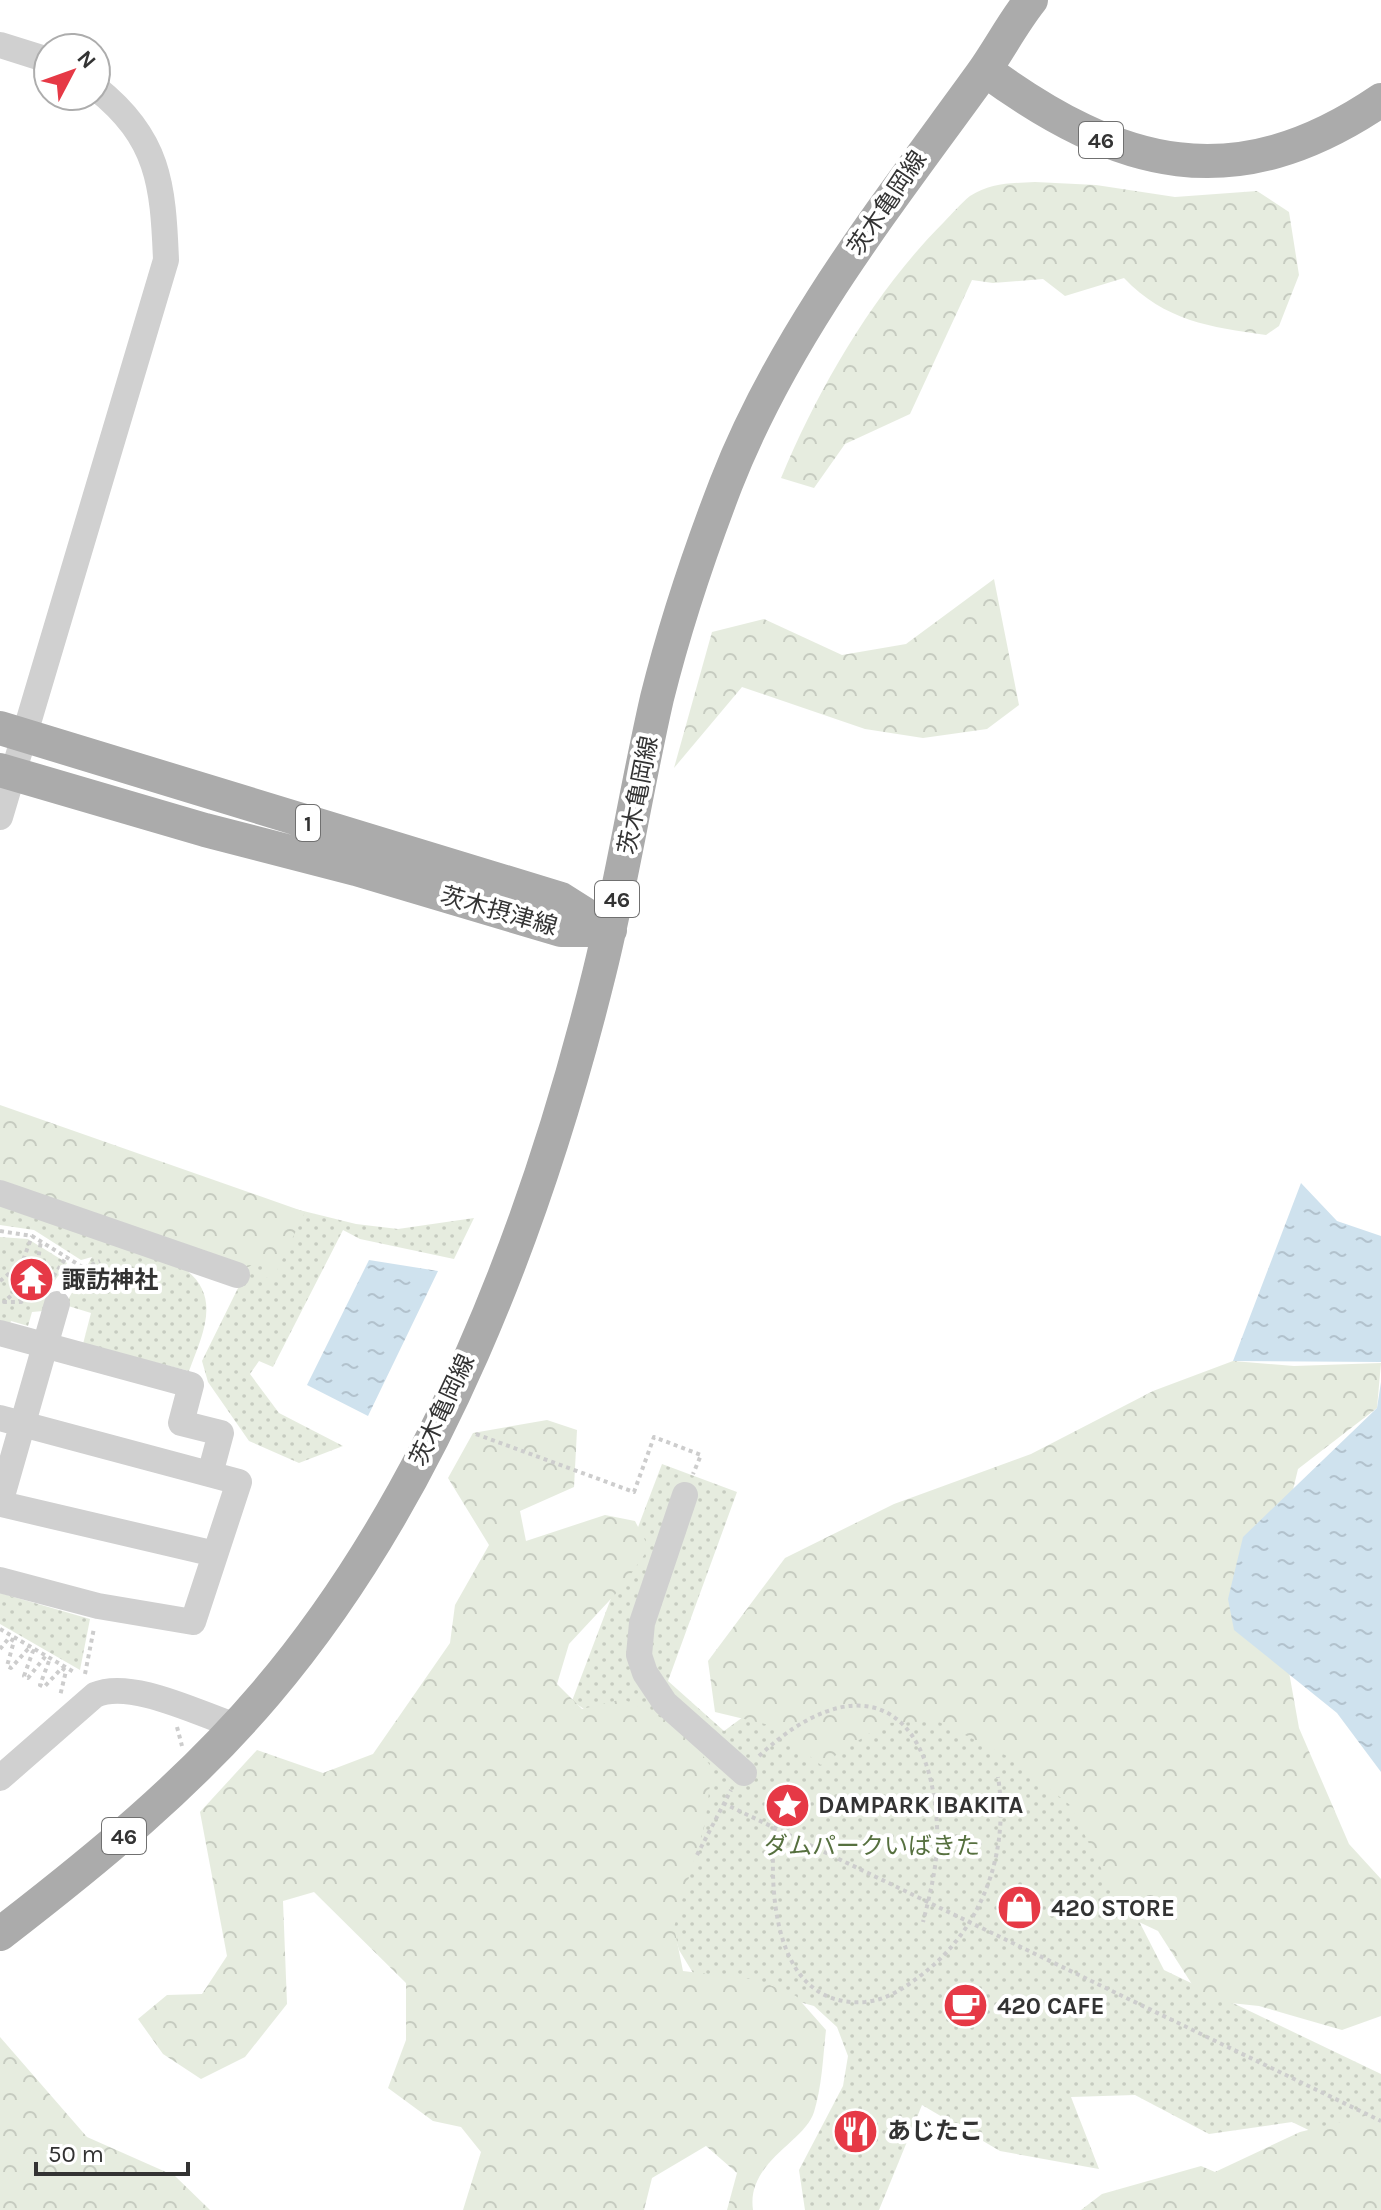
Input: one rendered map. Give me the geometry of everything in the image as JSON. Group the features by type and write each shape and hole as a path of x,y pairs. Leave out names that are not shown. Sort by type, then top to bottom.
{"main road":[{"path":"985,70 1031,0"},
{"name":"46","path":"985,70 1066,125 1129,151 1189,161 1234,159 1301,142 1331,130 1381,100"},
{"name":"茨木亀岡線","path":"0,1934 130,1831 236,1726 305,1645 354,1575 435,1430 490,1307 569,1084 610,930 657,700 676,629 746,436 806,325 858,245 921,152 985,70"},
{"name":"茨木摂津線","path":"12,732 561,899 610,930"},
{"name":"茨木摂津線","path":"6,772 205,830 356,869 561,930 610,930"}],"street":[{"path":"0,45 32,55"},
{"path":"0,817 12,732 166,260 164,192 144,141 112,100"},
{"path":"0,1193 228,1267"},
{"path":"57,1304 46,1346 12,1422 0,1504 215,1554"},
{"path":"0,1333 191,1385 181,1423 221,1433 210,1474"},
{"path":"0,1580 98,1606 193,1622 239,1482 12,1422"},
{"path":"685,1495 642,1623 639,1655 645,1673 665,1703 744,1773"},
{"path":"0,1778 95,1695 106,1690 139,1693 236,1726"}],"path":[{"path":"0,1231 32,1236 84,1268"},
{"path":"0,1281 22,1263 32,1236"},
{"path":"41,1241 37,1270 5,1300 6,1304 34,1297 54,1278 67,1256"},
{"path":"57,1304 67,1283 84,1268 100,1261"},
{"path":"476,1434 634,1492 654,1437 701,1455 685,1495"},
{"path":"86,1670 96,1619"},
{"path":"0,1629 74,1672"},
{"path":"0,1649 9,1638 14,1641 7,1666 11,1668 28,1649 33,1651 24,1676 28,1678 44,1658 49,1661 40,1685 44,1687 62,1668 66,1671 58,1695 62,1698 71,1687"},
{"path":"697,1855 723,1803 744,1773 778,1738 820,1713 862,1704 893,1714 904,1723 922,1752 935,1803 937,1841 923,1922"},
{"path":"778,1803 773,1829 771,1884 779,1929 802,1973 824,1994 851,2002 867,2002 899,1991 948,1952 968,1923 997,1858 1001,1817 998,1777"},
{"path":"723,1803 1381,2121"}],"green space":[{"path":"1035,182 1096,185 1175,197 1257,191 1289,212 1299,275 1279,326 1266,335 1189,320 1156,304 1124,278 1065,296 1043,279 993,283 972,280 910,414 845,444 814,488 781,478 813,409 850,342 918,249 970,196 993,186"},
{"path":"994,579 1019,705 987,729 923,738 865,729 742,687 674,768 712,632 764,619 842,655 906,644"},
{"path":"0,1105 305,1212 272,1281 266,1277 265,1266 256,1262 247,1268 0,1180"},
{"path":"0,1198 182,1267 195,1278 206,1302 206,1315 189,1371 83,1344 91,1313 65,1305 92,1257 81,1260 34,1230 0,1225"},
{"path":"279,1205 356,1224 398,1229 474,1218 454,1259 360,1239 343,1230 273,1367 259,1361 250,1374 279,1413 343,1446 299,1463 249,1441 208,1382 202,1361"},
{"name":"諏訪神社","path":"0,1237 28,1239 67,1263 49,1289 51,1296 43,1311 32,1312 28,1326 11,1321 9,1326 0,1323"},
{"path":"1233,1361 1294,1366 1381,1363 1377,1408 1298,1469 1272,1577 1299,1728 1349,1844 1381,1879 1381,2016 1342,2030 1259,2006 1202,2000 1158,1931 1124,1915 1070,1805 1009,1757 937,1721 885,1723 821,1765 769,1725 715,1712 708,1661 785,1558 894,1504 1031,1454 1153,1391"},
{"path":"547,1420 577,1430 574,1487 520,1511 526,1541 605,1515 635,1521 649,1548 622,1587 569,1644 557,1684 582,1709 623,1699 682,1728 712,1768 705,1824 674,1927 683,1971 758,1980 796,1996 826,2030 821,2082 814,2112 809,2123 758,2179 753,2193 753,2210 727,2210 737,2173 706,2146 652,2178 644,2210 463,2210 481,2152 461,2127 433,2121 388,2088 406,2040 406,1983 314,1892 283,1901 287,2004 245,2057 201,2079 163,2054 138,2019 167,1995 202,1994 227,1956 200,1812 257,1750 323,1773 373,1754 450,1643 455,1605 489,1545 448,1478 473,1433"},
{"name":"ダムパークいばきた","path":"662,1464 737,1492 668,1681 724,1731 758,1706 825,1678 1059,1765 1164,1970 1381,2074 1381,2165 1292,2122 1209,2134 1135,2095 1071,2097 1099,2169 1000,2151 922,2105 879,2210 805,2210 799,2170 843,2086 848,2056 837,2027 814,2006 693,1973 679,1950 671,1923 699,1785 572,1701"},
{"path":"0,1593 90,1619 80,1670 0,1624"},
{"path":"0,2037 87,2137 175,2176 210,2210 0,2210"},
{"path":"1381,2112 1381,2210 1081,2210 1102,2194 1201,2166 1215,2172 1300,2132"}],"water":[{"path":"1301,1183 1337,1221 1381,1236 1381,1362 1233,1361"},
{"path":"369,1260 438,1271 368,1416 307,1385"},
{"path":"1381,1382 1381,1772 1337,1713 1234,1630 1228,1599 1243,1537 1377,1408"}],"place":[{"name":"諏訪神社","path":"31,1280"},
{"name":"DAMPARK IBAKITA","path":"787,1805"},
{"name":"420 STORE","path":"1020,1908"},
{"name":"420 CAFE","path":"966,2006"},
{"name":"あじたこ","path":"856,2131"}]}
